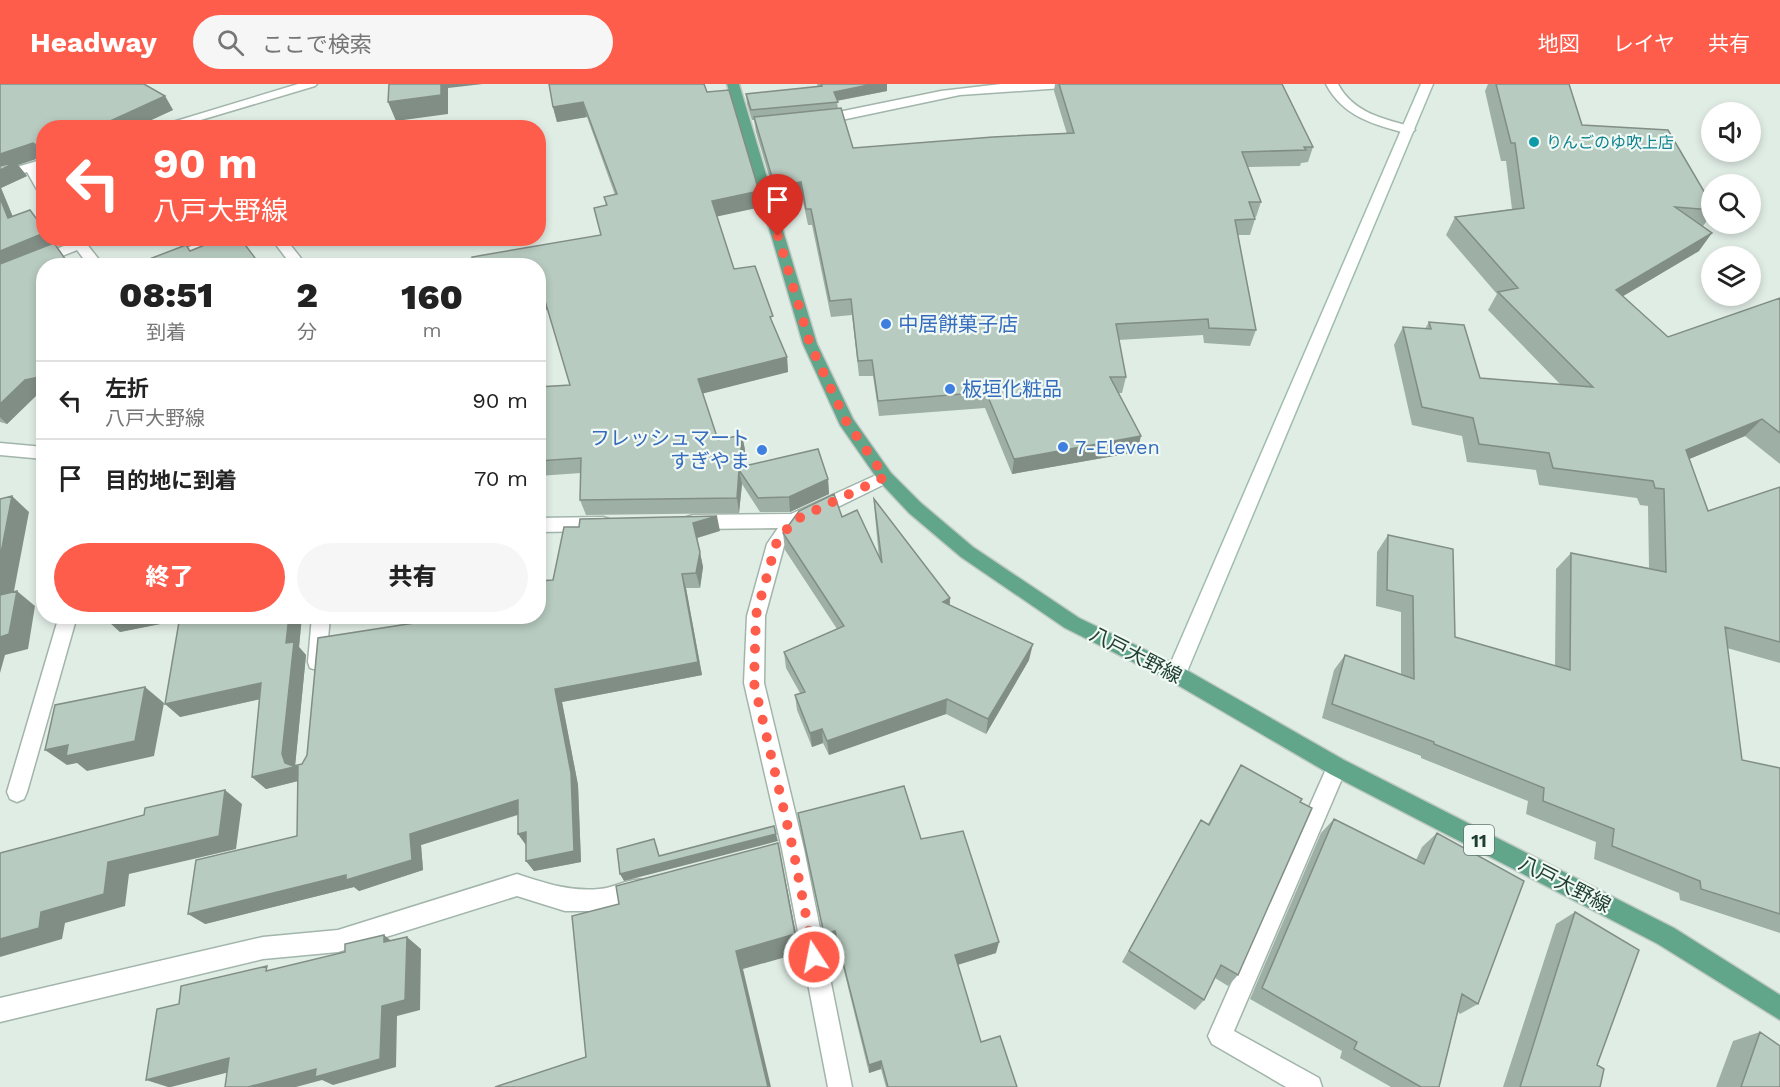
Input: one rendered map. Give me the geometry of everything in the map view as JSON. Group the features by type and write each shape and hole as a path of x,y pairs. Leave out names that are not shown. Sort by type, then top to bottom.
{"main road":[{"name":"八戸大野線","path":"733,84 810,344 846,421 885,477 915,508 977,559 1072,623 1176,675 1337,767 1666,936 1780,1008"}],"street":[{"path":"187,120 311,84"},
{"path":"803,122 847,117 933,97 1077,84"},
{"path":"1332,84 1347,106 1366,117 1409,130"},
{"path":"1176,675 1427,84"},
{"path":"746,127 763,126"},
{"path":"0,176 36,165"},
{"path":"30,167 36,177"},
{"path":"41,258 67,246"},
{"path":"80,246 90,258"},
{"path":"175,258 203,246"},
{"path":"284,246 293,258"},
{"path":"0,277 36,260"},
{"path":"0,449 36,452"},
{"path":"677,522 793,521 885,477"},
{"path":"793,521 776,544 756,615 754,683 793,849 840,1087"},
{"path":"546,525 619,523"},
{"path":"17,792 66,624"},
{"path":"314,686 320,624"},
{"path":"1310,1087 1220,1036 1337,767"},
{"path":"770,855 793,849"},
{"path":"0,1010 263,948 338,941 517,885 565,900 601,900 657,885"}],"building":[{"path":"0,84 144,84 165,96 112,120 36,120 36,145 33,143 0,154"},
{"path":"389,84 441,84 441,95 388,102"},
{"path":"549,84 704,84 707,92 729,90 759,191 712,201 734,269 755,266 773,316 770,317 787,357 698,379 718,440 742,435 740,467 818,449 828,479 789,497 758,498 739,470 737,498 580,500 581,458 546,460 546,386 570,385 546,304 546,258 472,257 601,235 594,208 607,205 604,197 617,194 583,102 553,107"},
{"path":"821,84 873,84 834,92 838,102 751,110 746,94 822,86"},
{"path":"1059,84 1282,84 1313,147 1304,147 1306,150 1242,152 1261,202 1249,202 1255,219 1235,220 1256,330 1209,328 1208,319 1116,324 1126,377 1110,377 1141,436 1014,459 986,392 878,401 872,360 858,361 851,299 830,301 811,209 806,209 801,182 775,187 754,117 841,108 853,148 1074,133"},
{"path":"1496,84 1569,84 1582,125 1668,130 1701,186 1701,209 1675,207 1701,225 1701,234 1710,234 1616,290 1668,337 1780,298 1780,433 1762,419 1686,450 1708,511 1780,487 1780,642 1725,627 1742,760 1780,768 1780,914 1701,889 1700,881 1612,846 1614,829 1543,801 1544,788 1434,744 1434,742 1332,704 1345,655 1414,679 1413,596 1387,590 1388,535 1453,549 1455,637 1570,670 1571,553 1666,572 1664,489 1655,488 1653,481 1553,468 1549,453 1479,444 1473,418 1422,407 1403,327 1431,329 1429,322 1464,325 1480,378 1593,387 1498,292 1518,288 1455,217 1524,208 1515,143 1511,143"},
{"path":"16,162 0,170 0,166"},
{"path":"0,198 8,218 30,210 36,218 36,236 0,251"},
{"path":"46,246 56,246 64,258 36,258 36,378 25,380 0,404 0,264"},
{"path":"183,246 187,246 190,251 202,246 246,246 255,258 152,258"},
{"path":"834,494 842,517 857,510 882,563 874,499 950,598 943,602 1033,644 988,719 947,699 827,741 822,729 810,733 795,695 805,692 784,652 844,626 783,533 799,511"},
{"path":"12,496 0,558 0,499"},
{"path":"717,516 693,523 700,552 696,573 682,574 698,662 555,689 571,773 574,851 526,861 526,832 518,834 518,800 410,834 412,860 346,880 346,875 188,914 196,860 297,836 298,766 252,777 261,683 165,704 179,624 288,624 286,643 294,642 282,754 285,763 293,766 302,764 307,755 318,638 408,624 546,624 546,580 553,580 564,527 579,527 580,519"},
{"path":"17,591 9,634 0,637 0,595"},
{"path":"145,687 135,741 66,756 68,745 45,750 55,705"},
{"path":"1241,765 1302,799 1300,802 1312,808 1238,975 1221,965 1204,1000 1129,951 1201,820 1209,825"},
{"path":"904,786 921,839 963,831 999,942 955,955 981,1042 1000,1036 1017,1087 888,1087 881,1061 869,1065 835,931 824,934 798,813"},
{"path":"225,790 219,836 108,862 104,894 41,912 39,928 0,939 0,853 144,815 145,808"},
{"path":"1334,819 1424,864 1437,833 1524,881 1478,1004 1462,994 1439,1087 1421,1087 1354,1049 1357,1042 1262,988"},
{"path":"774,826 776,834 620,874 617,849 654,839 659,856"},
{"path":"778,843 795,934 736,951 768,1087 495,1087 586,1057 572,916 619,904 616,886"},
{"path":"1575,912 1639,950 1597,1065 1604,1069 1600,1087 1520,1087"},
{"path":"384,935 384,942 407,937 405,1000 382,1006 380,1059 315,1077 316,1069 248,1087 225,1087 229,1058 146,1080 157,1009 179,1004 181,986 267,966 266,971 345,952 345,944"},
{"path":"1760,1032 1780,1046 1780,1087 1741,1087"}],"place":[{"name":"りんごのゆ吹上店","path":"1534,142"},
{"name":"中居餅菓子店","path":"886,324"},
{"name":"板垣化粧品","path":"950,389"},
{"name":"7-Eleven","path":"1063,447"},
{"name":"フレッシュマート すぎやま","path":"762,450"}],"route":[{"path":"778,236 810,344 846,421 885,477 793,521 776,544 756,615 754,683 793,849 814,957"}]}
